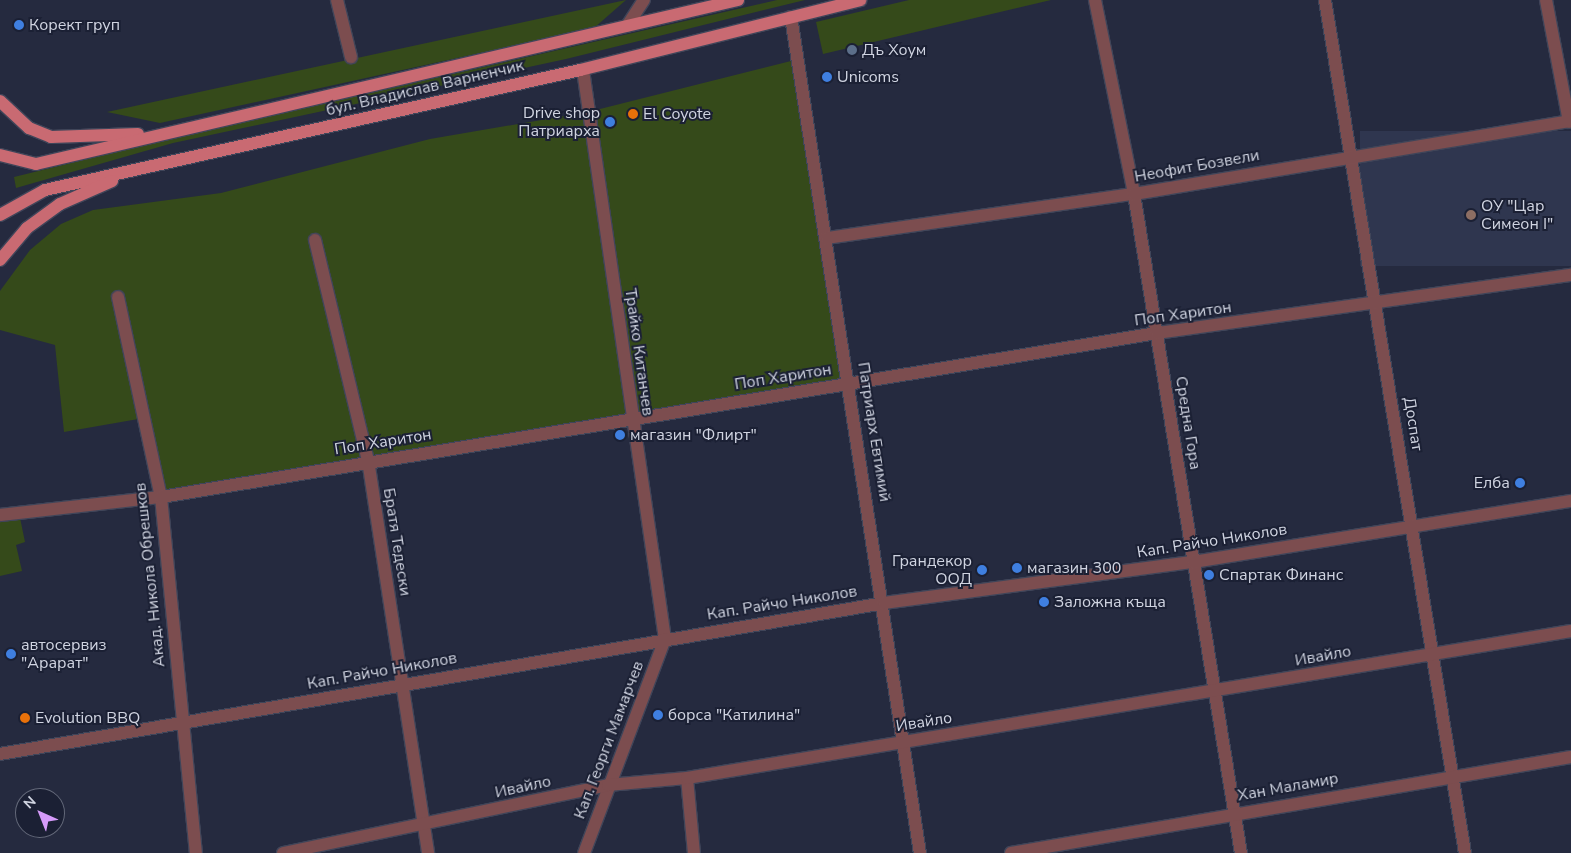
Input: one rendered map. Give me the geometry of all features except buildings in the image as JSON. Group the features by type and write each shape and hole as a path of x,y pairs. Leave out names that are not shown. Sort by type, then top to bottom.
{"main road":[{"name":"бул. Владислав Варненчик","path":"0,154 36,164 738,0"},
{"name":"бул. Владислав Варненчик","path":"0,215 45,190 582,70 860,0"},
{"path":"0,101 29,128 51,137 165,133"},
{"path":"0,260 27,228 60,204 139,168"}],"street":[{"path":"337,0 351,57"},
{"path":"627,26 644,0"},
{"name":"Средна Гора","path":"1095,0 1134,194 1192,562 1242,853"},
{"name":"Доспат","path":"1324,0 1378,304 1413,526 1430,654 1465,853"},
{"path":"1546,0 1570,122"},
{"name":"Патриарх Евтимий","path":"792,17 795,60 827,238 850,383 920,853"},
{"name":"Трайко Китанчев","path":"582,70 665,639"},
{"name":"Неофит Бозвели","path":"827,238 1134,194 1352,155 1570,122"},
{"name":"Братя Тедески","path":"315,240 368,460 428,853"},
{"name":"Поп Харитон","path":"0,515 161,497 368,460 1157,333 1378,304 1571,274"},
{"name":"Акад. Никола Обрешков","path":"118,297 161,497 196,853"},
{"name":"Кап. Райчо Николов","path":"0,754 182,721 884,603 1192,562 1571,501"},
{"name":"Ивайло","path":"284,853 425,825 608,785 687,778 1571,631"},
{"name":"Кап. Георги Мамарчев","path":"584,853 608,785 665,639"},
{"name":"Хан Маламир","path":"1011,853 1235,812 1571,756"},
{"path":"687,778 694,853"}],"shaded area":[{"name":"ОУ \"Цар Симеон I\"","path":"1360,131 1571,131 1571,266 1360,266"}],"green space":[{"path":"626,0 594,28 160,123 107,112"},
{"path":"777,0 805,0 566,59 173,143 16,188 14,177 173,138"},
{"path":"909,0 1051,0 823,54 816,22"},
{"path":"795,60 849,383 161,497 144,418 64,432 55,345 0,330 0,291 30,250 61,224 93,210 221,193 430,139 588,112"},
{"path":"19,513 25,542 16,545 22,571 0,576 0,515"}],"place":[{"name":"Корект груп","path":"19,25"},
{"name":"Дъ Хоум","path":"852,50"},
{"name":"Unicoms","path":"827,77"},
{"name":"El Coyote","path":"633,114"},
{"name":"Drive shop Патриарха","path":"610,122"},
{"name":"ОУ \"Цар Симеон I\"","path":"1471,215"},
{"name":"магазин \"Флирт\"","path":"620,435"},
{"name":"Елба","path":"1520,483"},
{"name":"магазин 300","path":"1017,568"},
{"name":"Грандекор ООД","path":"982,570"},
{"name":"Спартак Финанс","path":"1209,575"},
{"name":"Заложна къща","path":"1044,602"},
{"name":"автосервиз \"Арарат\"","path":"11,654"},
{"name":"борса \"Катилина\"","path":"658,715"},
{"name":"Evolution BBQ","path":"25,718"}]}
